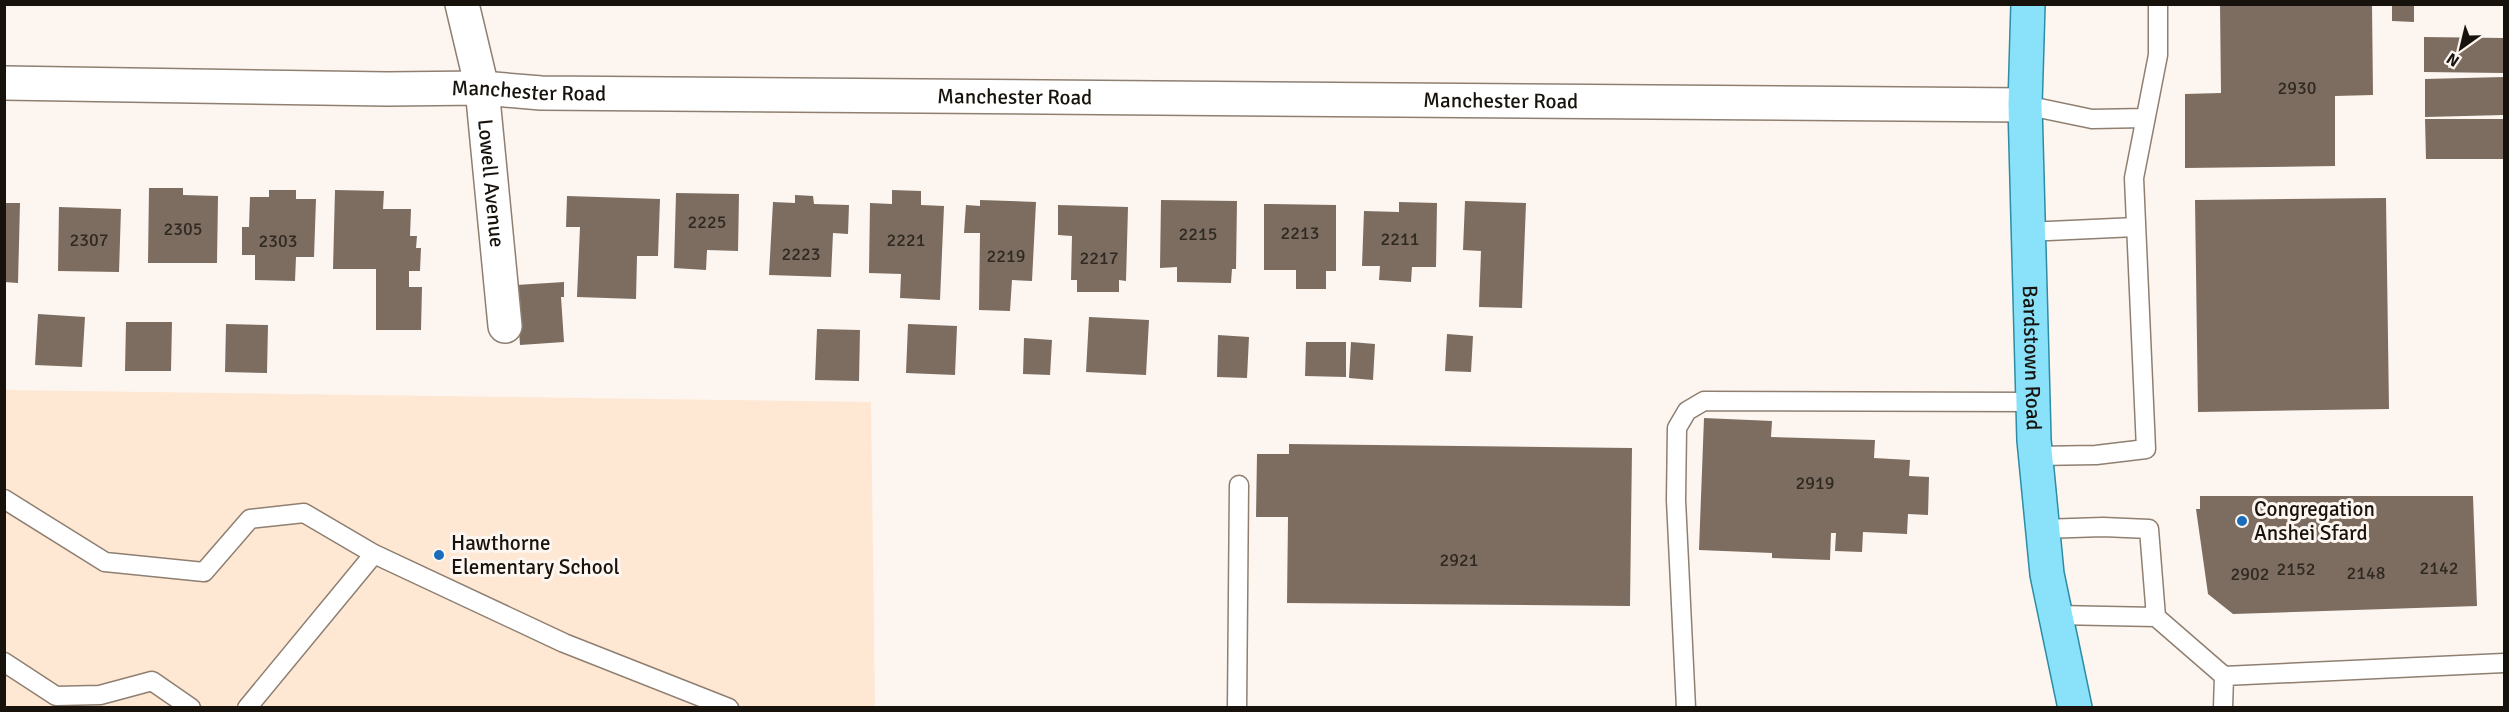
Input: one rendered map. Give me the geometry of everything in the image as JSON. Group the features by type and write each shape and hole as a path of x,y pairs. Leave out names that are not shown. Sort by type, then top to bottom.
{"main road":[{"name":"Bardstown Road","path":"2028,4 2025,105 2035,456 2047,573 2075,708"}],"street":[{"name":"Lowell Avenue","path":"462,4 482,88 505,326"},
{"name":"Manchester Road","path":"4,83 387,89 482,88 541,93 2025,105"}],"lane":[{"path":"2035,456 2096,454 2146,449 2134,178 2158,55 2158,4"},
{"path":"2025,105 2092,119 2145,118"},
{"path":"2028,232 2136,227"},
{"path":"1686,708 1676,500 1677,429 1687,411 1704,401 2032,402"},
{"path":"1237,708 1239,485"},
{"path":"4,499 105,562 204,572 250,519 304,513 374,554 564,643 729,708"},
{"path":"2042,529 2103,527 2150,529 2156,617"},
{"path":"247,708 374,554"},
{"path":"2056,615 2156,617 2224,676 2505,663"},
{"path":"4,662 56,696 100,695 152,681 191,708"},
{"path":"2223,708 2224,676"}],"shaded area":[{"name":"Hawthorne Elementary School","path":"5,390 871,402 875,707 5,708"}],"building":[{"path":"2220,4 2372,4 2373,95 2335,96 2335,166 2185,168 2185,94 2221,93"},
{"path":"2392,4 2414,4 2414,22 2392,21"},
{"path":"2424,37 2504,38 2504,73 2424,72"},
{"path":"2504,77 2504,115 2425,117 2425,79"},
{"path":"2425,119 2504,119 2504,159 2426,159"},
{"path":"149,188 183,188 183,195 218,196 217,263 148,263"},
{"path":"269,190 296,190 296,199 316,199 314,257 296,257 295,281 255,280 255,255 242,255 242,227 249,227 250,197 269,197"},
{"path":"335,190 384,191 383,209 411,209 410,236 417,236 416,248 421,248 420,271 409,271 409,287 422,287 421,330 376,330 376,269 333,269"},
{"path":"892,190 921,191 921,205 944,206 940,300 900,298 901,274 869,273 870,203 892,204"},
{"path":"676,193 739,194 738,251 707,250 706,270 674,268"},
{"path":"795,195 813,196 814,204 849,205 848,234 833,233 831,277 769,275 773,202 795,203"},
{"path":"567,196 660,199 658,256 637,256 636,299 577,297 580,227 566,227"},
{"path":"2386,198 2389,409 2198,412 2195,200"},
{"path":"980,200 1036,202 1032,281 1012,280 1010,311 979,310 980,233 964,233 966,205 980,206"},
{"path":"1161,200 1237,201 1236,269 1232,269 1231,283 1177,282 1177,267 1160,268"},
{"path":"1465,201 1526,203 1522,308 1479,307 1481,251 1463,250"},
{"path":"1399,202 1437,203 1436,267 1412,267 1411,282 1379,280 1380,266 1362,266 1364,211 1399,212"},
{"path":"4,203 20,203 18,283 4,282"},
{"path":"1264,204 1336,205 1336,271 1326,271 1326,289 1296,289 1296,270 1264,270"},
{"path":"1058,205 1128,207 1126,281 1119,280 1119,292 1077,292 1077,280 1071,280 1072,236 1058,235"},
{"path":"59,207 121,209 119,272 58,271"},
{"path":"564,282 564,297 561,297 564,342 520,345 516,285"},
{"path":"38,314 85,317 82,367 35,365"},
{"path":"1089,317 1149,320 1146,375 1086,372"},
{"path":"126,322 172,322 171,371 125,371"},
{"path":"226,324 268,325 267,373 225,372"},
{"path":"908,324 957,326 955,375 906,373"},
{"path":"817,329 860,330 859,381 815,380"},
{"path":"1447,334 1473,336 1471,372 1445,371"},
{"path":"1218,335 1249,337 1247,378 1217,377"},
{"path":"1024,338 1052,340 1050,375 1023,374"},
{"path":"1306,342 1346,342 1346,377 1305,376"},
{"path":"1351,342 1375,344 1373,380 1349,378"},
{"path":"1704,418 1772,421 1771,437 1875,440 1874,458 1910,460 1909,476 1929,477 1928,515 1908,514 1907,534 1863,532 1862,552 1835,551 1836,533 1831,533 1830,560 1772,558 1772,553 1699,550"},
{"path":"1289,444 1632,448 1630,606 1287,603 1288,517 1256,517 1257,454 1289,454"},
{"path":"2200,496 2473,496 2477,606 2233,614 2208,594 2196,509 2200,509"}],"place":[{"name":"Congregation Anshei Sfard","path":"2242,521"},
{"name":"Hawthorne Elementary School","path":"439,555"}]}
